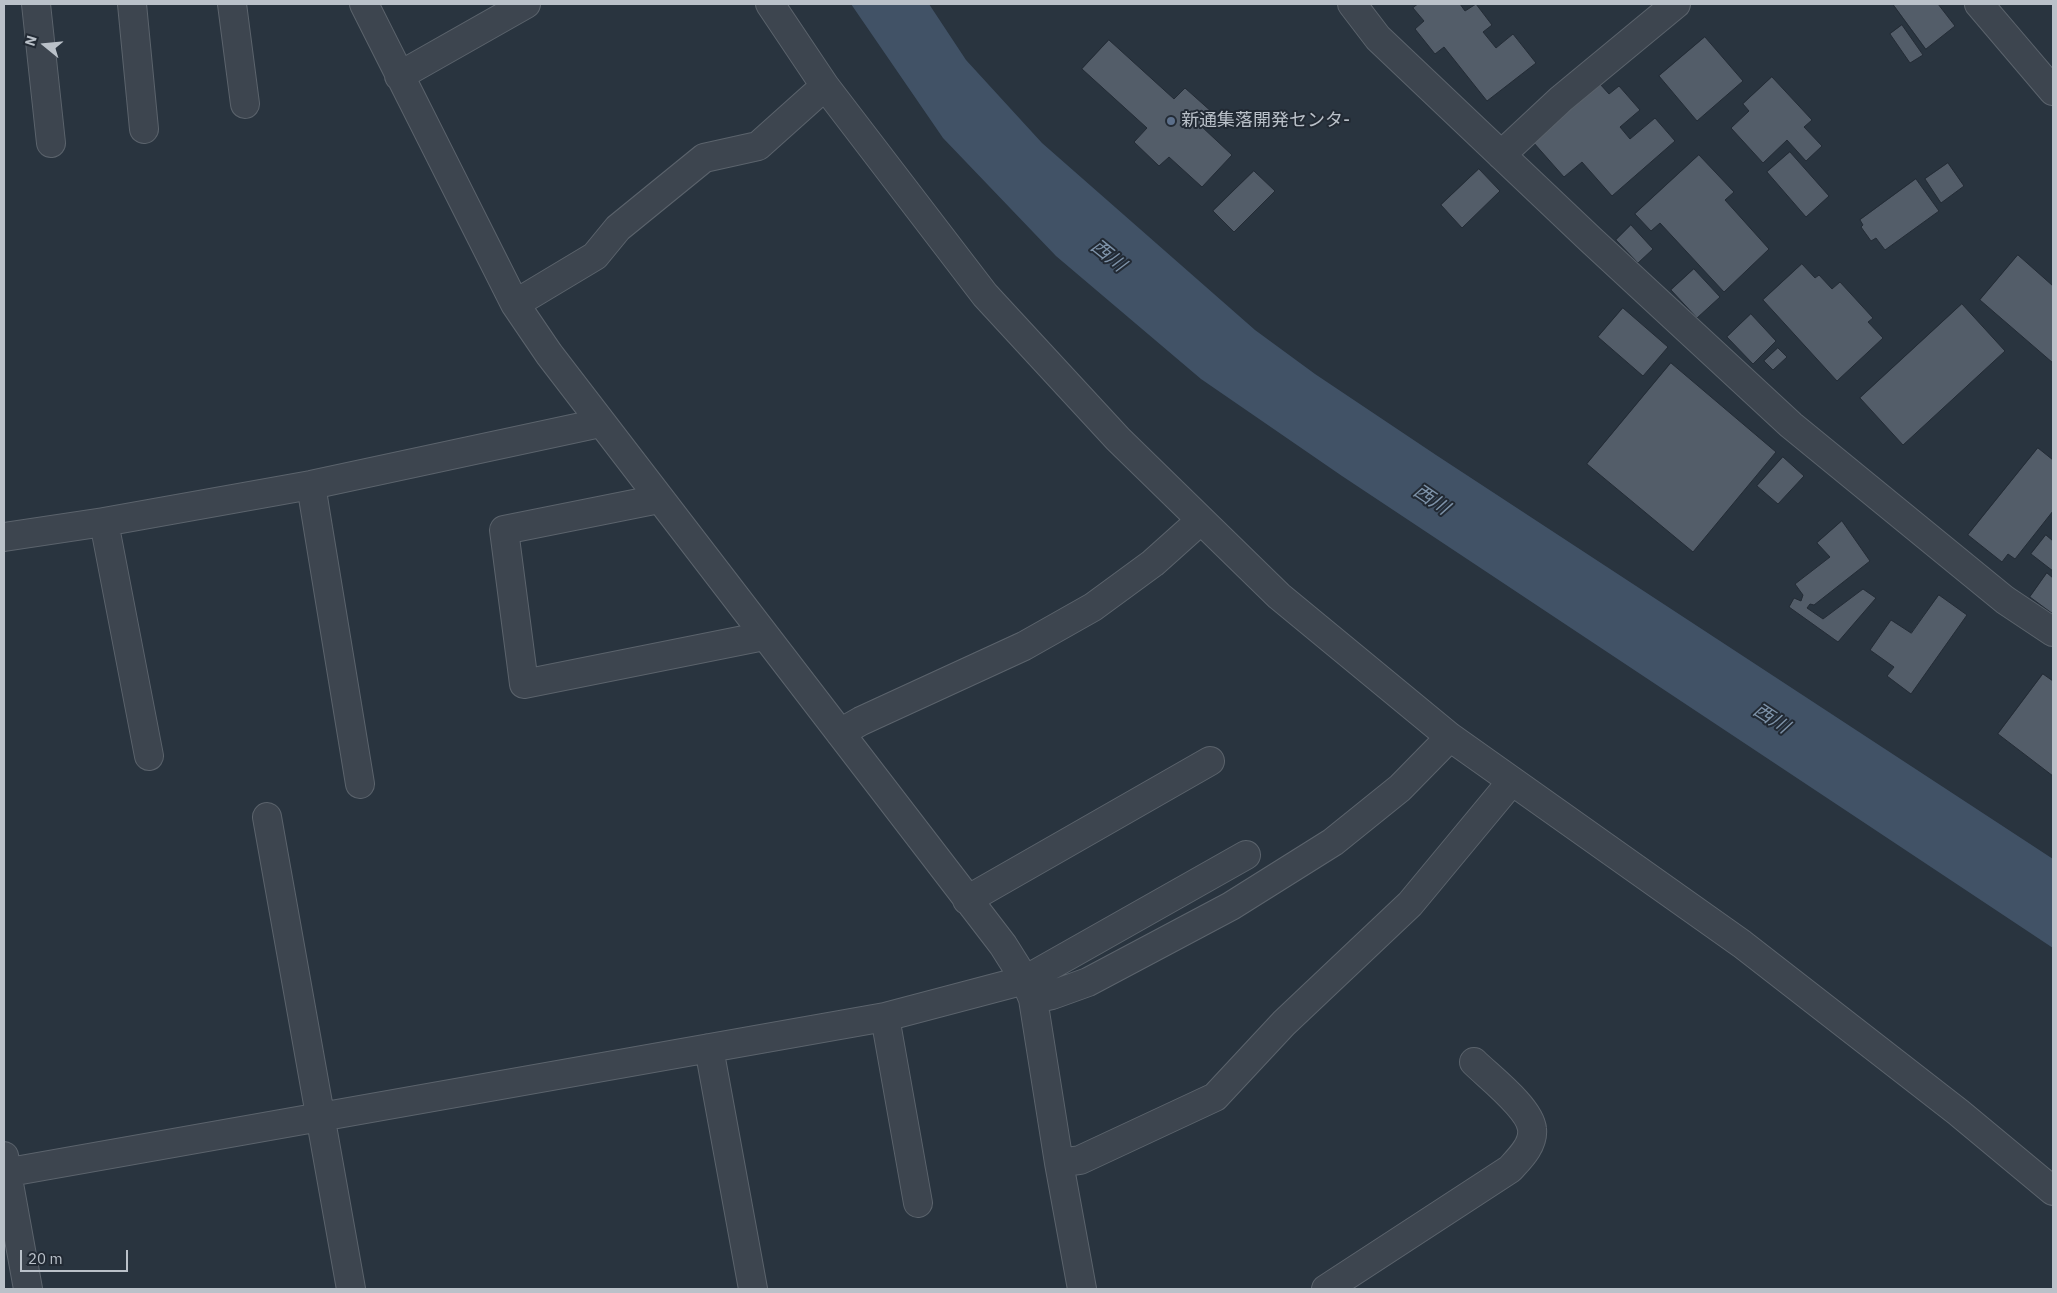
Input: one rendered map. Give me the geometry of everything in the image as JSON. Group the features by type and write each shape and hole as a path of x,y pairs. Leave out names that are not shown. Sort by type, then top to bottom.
{"street":[{"path":"36,4 51,143"},
{"path":"132,4 144,129"},
{"path":"232,4 245,104"},
{"path":"364,4 515,304 600,423 1002,945 1029,990 1082,1289"},
{"path":"399,76 526,4"},
{"path":"770,4 825,86 985,295 1118,439 1279,596 1450,737 1742,944 1958,1112 2053,1191"},
{"path":"1352,4 1378,38 1791,425 2005,600 2053,632"},
{"path":"1501,155 1561,99 1676,4"},
{"path":"1979,4 2053,91"},
{"path":"515,304 595,256 618,228 704,158 758,146 825,86"},
{"path":"4,537 104,522 311,485 600,423"},
{"path":"311,485 360,784"},
{"path":"659,499 504,530 524,684 764,636"},
{"path":"840,733 861,721 1024,646 1093,607 1152,563 1201,520"},
{"path":"104,522 149,756"},
{"path":"1029,990 1052,995 1088,982 1231,906 1334,842 1400,788 1450,737"},
{"path":"967,900 1210,761"},
{"path":"1059,1164 1080,1160 1178,1116 1215,1097 1284,1023 1410,904 1512,781"},
{"path":"267,818 351,1289"},
{"path":"28,1289 5,1167 321,1116 1029,990 1246,855"},
{"path":"884,1017 918,1203"},
{"path":"709,1048 753,1289"},
{"path":"1326,1289 1510,1169 1527,1150 1532,1130 1526,1113 1474,1062"}],"water":[{"name":"西川","path":"851,4 929,4 966,60 1042,143 1255,330 1315,374 1436,455 2053,859 2053,948 1342,476 1201,379 1056,256 943,138"}],"building":[{"path":"1418,4 1460,4 1465,11 1476,4 1492,25 1483,32 1496,48 1513,34 1536,63 1487,101 1444,47 1435,54 1415,29 1424,21 1413,8"},
{"path":"1893,4 1938,4 1955,26 1926,49"},
{"path":"1902,25 1923,55 1910,63 1890,34"},
{"path":"1705,37 1743,81 1697,121 1659,76"},
{"path":"1109,40 1174,99 1185,88 1213,113 1201,126 1232,155 1202,187 1169,157 1159,166 1134,142 1147,128 1082,69"},
{"path":"1772,77 1812,120 1804,127 1822,146 1806,161 1787,140 1763,163 1731,128 1749,111 1743,104"},
{"path":"1600,84 1609,94 1619,86 1640,110 1620,127 1630,139 1655,118 1675,141 1612,196 1582,162 1564,177 1533,142"},
{"path":"1790,152 1829,196 1806,217 1767,172"},
{"path":"1699,155 1734,192 1725,200 1769,249 1724,292 1660,223 1651,231 1635,214"},
{"path":"1948,163 1964,186 1941,203 1925,179"},
{"path":"1479,169 1500,191 1462,228 1441,205"},
{"path":"1254,171 1275,191 1234,232 1213,211"},
{"path":"1916,179 1939,211 1885,250 1876,238 1871,241 1861,227 1863,225 1860,220"},
{"path":"1631,225 1653,249 1638,263 1616,240"},
{"path":"2018,255 2053,286 2053,363 1980,300"},
{"path":"1802,264 1815,278 1819,275 1832,289 1840,282 1873,318 1868,322 1883,338 1837,381 1763,300"},
{"path":"1694,269 1720,297 1697,318 1671,290"},
{"path":"1962,304 2005,351 1903,445 1860,398"},
{"path":"1623,308 1668,347 1643,376 1598,337"},
{"path":"1751,314 1776,341 1753,364 1727,337"},
{"path":"1778,348 1787,357 1773,370 1764,361"},
{"path":"1671,363 1776,452 1693,552 1587,464"},
{"path":"2038,448 2053,460 2053,511 2015,559 2008,554 2002,562 1968,535"},
{"path":"1783,457 1804,476 1778,504 1757,486"},
{"path":"1842,521 1870,561 1814,605 1810,604 1807,608 1823,619 1863,589 1876,598 1838,642 1789,607 1794,598 1801,601 1803,595 1795,584 1830,557 1817,543"},
{"path":"2046,535 2053,541 2053,571 2031,554"},
{"path":"2047,573 2053,578 2053,614 2030,597"},
{"path":"1939,595 1967,615 1911,694 1887,676 1894,667 1870,650 1891,620 1911,633"},
{"path":"2043,674 2053,681 2053,776 1998,734"}],"place":[{"name":"新通集落開発センタ-","path":"1171,121"}]}
